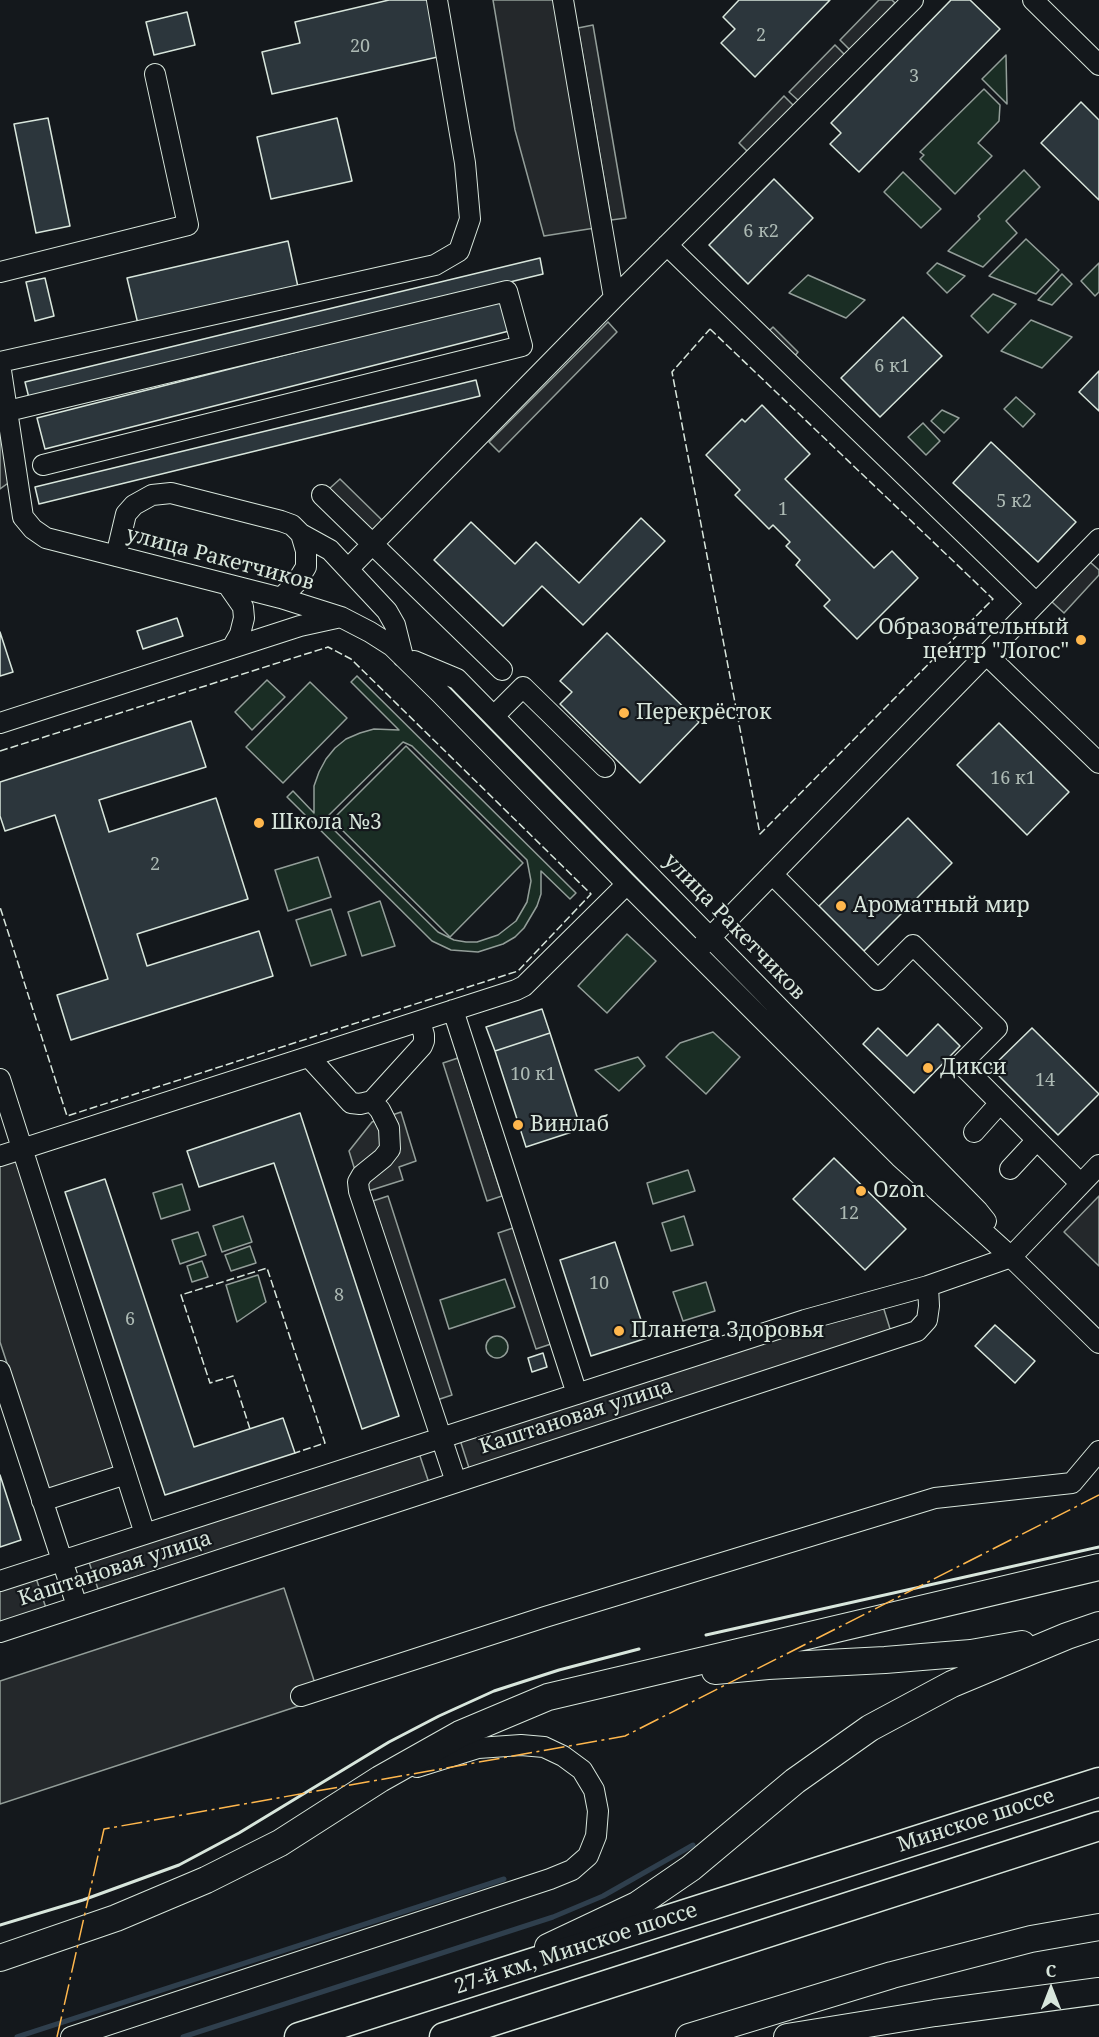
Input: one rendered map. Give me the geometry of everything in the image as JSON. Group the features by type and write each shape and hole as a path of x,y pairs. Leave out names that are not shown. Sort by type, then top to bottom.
{"highway":[{"name":"Минское шоссе","path":"852,1861 1099,1782"},
{"name":"Минское шоссе","path":"868,1900 1099,1826"},
{"name":"27-й км, Минское шоссе","path":"299,2037 852,1861"},
{"name":"27-й км, Минское шоссе","path":"444,2037 868,1900"}],"main road":[{"path":"0,1958 116,1918 206,1880 280,1844 380,1779 460,1734 548,1697 1099,1567"},
{"path":"465,1984 637,1905 691,1868 795,1781 870,1728 952,1684 1099,1625"},
{"path":"610,1682 768,1666 971,1653 1067,1636"},
{"path":"688,2037 892,1975 1031,1939 1099,1927"},
{"path":"787,2037 857,2031 1099,1991"}],"street":[{"path":"43,465 522,346 507,291 8,411 0,363 435,265 459,251 470,219 465,163 437,0"},
{"path":"563,0 614,298"},
{"path":"348,569 614,298 913,0"},
{"path":"1033,0 1099,65"},
{"path":"0,272 188,225 155,74"},
{"path":"668,245 1036,603"},
{"name":"улица Ракетчиков","path":"8,411 23,517 33,529 45,538 281,598 341,617 370,632 403,657 900,1157 1011,1257 1099,1343"},
{"path":"116,556 126,514 134,504 152,495 171,493 281,521 292,525 301,534 330,550 392,618 403,657"},
{"path":"322,495 502,670"},
{"path":"281,598 296,583 306,567 306,551 301,534"},
{"path":"696,952 1099,538"},
{"path":"227,584 243,607 244,618 240,634 232,648"},
{"path":"0,723 300,626 341,617"},
{"path":"986,654 1099,763"},
{"name":"улица Ракетчиков","path":"403,657 458,679 978,1210 1011,1257"},
{"path":"494,716 523,687 605,767"},
{"path":"772,874 878,980 913,945 997,1029 961,1064 1081,1184"},
{"path":"0,1156 524,986 627,884"},
{"path":"453,1010 577,1394"},
{"path":"309,1057 351,1102 356,1105 372,1101 422,1046 424,1035 420,1021"},
{"path":"0,1079 145,1534"},
{"path":"372,1101 380,1110 389,1128 390,1149 383,1158 362,1175 358,1182 359,1191 456,1482"},
{"path":"974,1132 1000,1103"},
{"path":"1010,1169 1037,1140"},
{"path":"0,1581 805,1320 928,1286 1011,1257 1099,1165"},
{"name":"Каштановая улица","path":"0,1632 917,1331 927,1320 928,1286"},
{"path":"0,1371 77,1606"},
{"path":"301,1696 545,1617 935,1498 1072,1482 1099,1451"},
{"path":"42,1501 126,1474"},
{"path":"71,2037 550,1880 572,1870 588,1856 596,1836 598,1811 594,1790 582,1770 563,1756 544,1747 521,1745 478,1748 380,1779"}],"green space":[{"path":"1006,55 1007,104 982,79"},
{"path":"984,89 1000,105 999,121 978,143 992,156 955,194 920,159 924,155 920,152"},
{"path":"1024,170 1040,187 1006,221 1017,233 983,267 948,251 980,219 978,216"},
{"path":"903,172 941,209 921,228 884,192"},
{"path":"1026,239 1059,270 1036,294 989,276"},
{"path":"937,263 965,276 947,293 927,273"},
{"path":"1099,263 1099,292 1095,296 1081,281"},
{"path":"1062,274 1072,284 1052,305 1038,300"},
{"path":"808,275 865,300 846,318 789,293"},
{"path":"993,294 1016,304 988,333 971,316"},
{"path":"1031,320 1072,337 1042,368 1001,351"},
{"path":"1016,397 1035,414 1023,427 1004,409"},
{"path":"942,410 959,418 944,433 931,421"},
{"path":"923,423 940,441 926,455 908,437"},
{"path":"357,676 576,893 570,899 541,871 541,894 537,906 524,928 515,937 503,944 478,952 451,950 432,941 287,797 293,791 314,813 314,786 326,759 335,748 346,739 374,729 399,730 351,682","holes":["403,742 412,746 527,860 531,881 527,902 516,921 498,935 477,942 466,942 454,940 438,932 329,825 327,817"]},
{"path":"267,680 285,697 252,730 235,712"},
{"path":"310,682 347,718 283,783 246,747"},
{"path":"406,746 523,863 450,937 332,820"},
{"path":"318,857 331,897 288,911 275,870"},
{"path":"380,901 395,946 362,956 348,912"},
{"path":"331,909 346,955 311,966 296,920"},
{"path":"627,934 656,961 607,1013 578,986"},
{"path":"713,1032 740,1057 706,1094 666,1057 680,1043"},
{"path":"638,1057 645,1066 619,1091 595,1070"},
{"path":"688,1170 695,1191 653,1204 647,1183"},
{"path":"182,1184 190,1210 161,1219 153,1193"},
{"path":"243,1216 252,1242 222,1252 213,1226"},
{"path":"684,1216 693,1245 671,1251 662,1223"},
{"path":"198,1232 206,1255 180,1264 172,1240"},
{"path":"250,1246 256,1263 231,1271 225,1255"},
{"path":"202,1261 208,1277 192,1282 187,1266"},
{"path":"258,1275 266,1302 237,1322 226,1285"},
{"path":"505,1279 515,1307 449,1329 440,1300"},
{"path":"706,1282 715,1311 683,1321 673,1292"},
{"path":"497,1336 505,1339 508,1347 505,1355 497,1358 489,1355 486,1347 489,1339"}],"shaded area":[{"path":"493,0 556,0 595,228 544,236 515,130"},
{"path":"879,0 892,0 895,3 850,50 840,40"},
{"path":"593,25 626,218 611,220 578,28"},
{"path":"835,45 845,55 799,101 789,92"},
{"path":"784,96 794,106 749,153 739,143"},
{"path":"608,322 617,332 499,452 489,442"},
{"path":"773,327 798,352 793,358 767,333"},
{"path":"0,416 11,481 0,489"},
{"path":"340,479 383,521 372,532 329,489"},
{"path":"1090,562 1099,570 1099,575 1064,613 1052,602"},
{"path":"458,1058 502,1196 487,1201 443,1063"},
{"path":"401,1112 416,1161 399,1167 403,1180 362,1193 349,1151 372,1122"},
{"path":"16,1159 118,1468 49,1491 0,1342 0,1164"},
{"path":"388,1196 452,1395 437,1400 373,1201"},
{"path":"1099,1196 1099,1266 1064,1232"},
{"path":"513,1228 551,1344 536,1349 498,1233"},
{"path":"882,1303 891,1332 469,1468 460,1440"},
{"path":"419,1453 429,1483 98,1589 88,1559"},
{"path":"36,1578 46,1608 0,1623 0,1590"},
{"path":"284,1588 320,1699 0,1804 0,1681"}],"building":[{"path":"389,0 429,0 442,56 272,94 262,52 300,43 295,22"},
{"path":"739,0 830,0 755,77 721,43 735,29 723,17"},
{"path":"951,0 970,0 1000,29 859,172 830,144 841,133 831,123"},
{"path":"187,12 195,45 154,55 146,22"},
{"path":"1081,102 1099,120 1099,200 1041,143"},
{"path":"48,118 70,226 36,233 14,124"},
{"path":"337,118 352,181 271,199 257,137"},
{"path":"774,179 813,218 748,284 709,245"},
{"path":"288,241 298,287 138,324 127,278"},
{"path":"540,258 543,274 29,398 25,382"},
{"path":"45,278 54,316 35,321 26,282"},
{"path":"501,300 509,331 45,449 37,418"},
{"path":"903,317 942,356 880,417 841,378"},
{"path":"1099,371 1099,411 1079,392"},
{"path":"476,380 480,396 39,504 35,487"},
{"path":"762,405 810,454 785,479 874,568 892,551 918,578 857,639 824,606 830,600 796,565 800,560 786,546 790,542 773,525 769,529 735,495 740,490 706,455 742,419 745,422"},
{"path":"991,442 1076,522 1038,562 953,483"},
{"path":"641,518 665,541 583,625 542,586 503,626 434,560 471,522 515,564 536,542 579,583"},
{"path":"177,618 183,636 143,649 137,631"},
{"path":"0,632 13,672 0,676"},
{"path":"607,633 699,722 640,783 560,704 572,692 560,681"},
{"path":"191,721 206,767 99,800 109,832 216,798 248,899 137,934 147,966 259,931 273,976 71,1040 57,995 108,979 55,815 5,831 0,816 0,782"},
{"path":"999,723 1069,792 1027,835 957,765"},
{"path":"908,818 952,863 864,951 819,906"},
{"path":"542,1009 550,1033 495,1051 486,1027"},
{"path":"938,1024 960,1046 914,1093 863,1044 878,1028 907,1056"},
{"path":"1032,1028 1099,1094 1058,1135 991,1068"},
{"path":"550,1033 581,1129 526,1147 495,1051"},
{"path":"300,1113 399,1416 362,1429 274,1163 199,1187 187,1151"},
{"path":"834,1158 906,1229 865,1270 793,1199"},
{"path":"105,1179 194,1447 283,1418 295,1453 165,1495 65,1192"},
{"path":"615,1242 647,1338 591,1356 560,1260"},
{"path":"995,1325 1035,1361 1015,1383 975,1346"},
{"path":"543,1353 547,1367 532,1372 528,1358"},
{"path":"0,1475 21,1540 0,1547"}],"waterway":[{"path":"183,2037 553,1917 603,1896 693,1845"},
{"path":"17,2037 504,1879"}],"fence":[{"path":"710,329 993,599 760,834 672,372 710,329"},
{"path":"0,751 328,647 351,659 591,894 518,971 67,1116 0,907"},
{"path":"250,1429 233,1376 210,1383 181,1295 267,1268 325,1443 295,1453"}],"wall":[{"path":"706,1635 1099,1547"},
{"path":"0,1925 83,1900 179,1865 239,1833 389,1742 494,1691 559,1670 639,1649"}],"power":[{"path":"57,2037 104,1829 625,1736 1099,1495"}],"place":[{"name":"Образовательный центр \"Логос\"","path":"1081,640"},
{"name":"Перекрёсток","path":"624,713"},
{"name":"Школа №3","path":"259,823"},
{"name":"Ароматный мир","path":"841,906"},
{"name":"Дикси","path":"928,1068"},
{"name":"Винлаб","path":"518,1125"},
{"name":"Ozon","path":"861,1191"},
{"name":"Планета Здоровья","path":"619,1331"}]}
